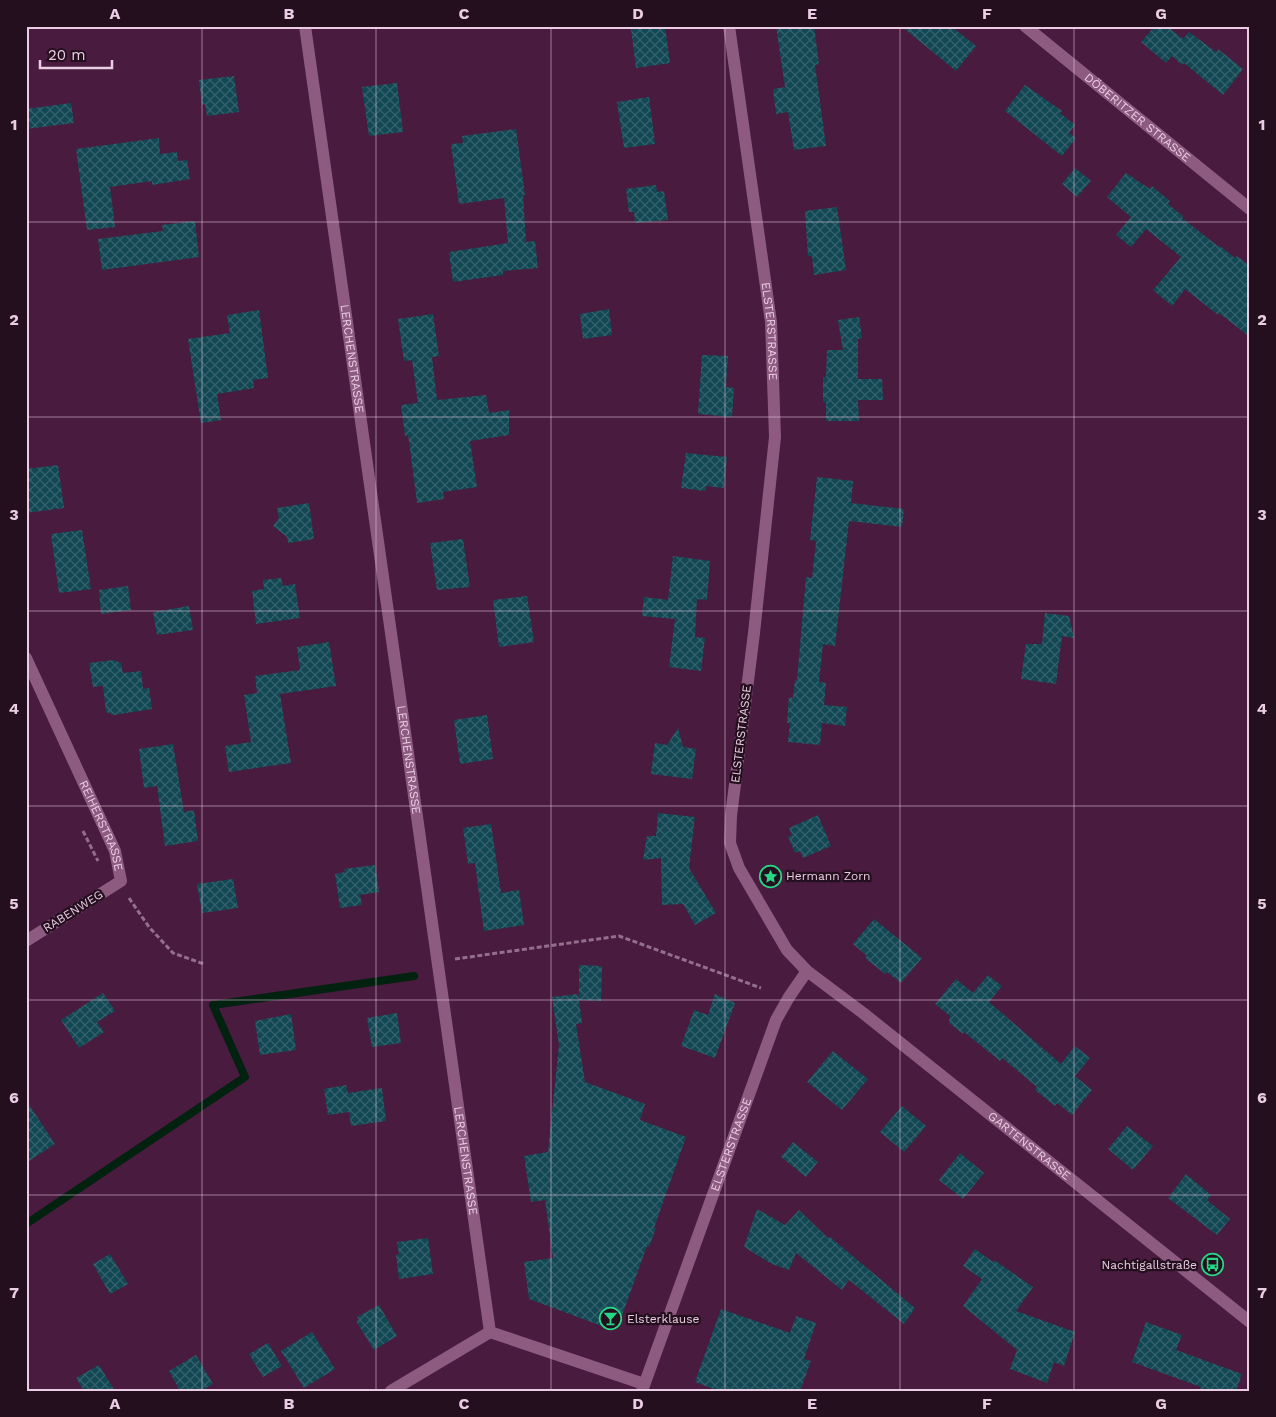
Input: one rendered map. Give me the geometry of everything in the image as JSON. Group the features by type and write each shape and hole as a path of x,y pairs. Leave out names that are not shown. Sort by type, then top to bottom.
{"street":[{"name":"LERCHENSTRASSE","path":"305,26 436,962 490,1332"},
{"name":"ELSTERSTRASSE","path":"643,1387 776,1020 788,996 807,971 787,950 739,868 730,843 731,816 754,633 775,437 771,322 729,26"},
{"name":"DÖBERITZER STRASSE","path":"1025,26 1250,209"},
{"name":"REIHERSTRASSE","path":"26,658 115,851 121,881"},
{"name":"RABENWEG","path":"26,941 121,881"},
{"name":"GARTENSTRASSE","path":"807,971 863,1013 1250,1322"},
{"path":"392,1391 490,1332 643,1387"}],"path":[{"name":"REIHERSTRASSE","path":"121,881 133,906 149,928 173,953 204,964"},
{"path":"436,962 619,936 761,988"}],"building":[{"path":"665,26 670,63 636,68 631,29"},
{"path":"776,26 814,26 819,64 815,65 826,146 794,150 788,112 776,114 773,89 785,87"},
{"path":"901,26 951,26 976,46 956,71"},
{"path":"1155,26 1167,26 1183,39 1189,32 1216,52 1218,49 1243,69 1223,95 1184,63 1182,65 1172,56 1166,63 1141,42"},
{"path":"234,76 239,112 207,116 205,104 202,105 199,80"},
{"path":"397,83 403,132 369,136 362,87"},
{"path":"1025,85 1062,111 1060,113 1075,125 1069,133 1076,138 1062,156 1005,111"},
{"path":"649,97 655,144 624,148 617,102"},
{"path":"71,103 74,123 26,129 26,109"},
{"path":"516,129 525,195 523,195 526,242 535,241 538,268 503,271 503,275 453,282 449,252 508,243 504,198 459,204 451,144 463,143 462,136"},
{"path":"159,138 160,154 177,152 178,161 187,160 190,179 152,185 152,181 110,187 115,227 87,230 76,149"},
{"path":"1075,168 1091,181 1077,197 1062,184"},
{"path":"1126,173 1150,189 1152,186 1170,201 1168,204 1183,216 1182,218 1219,247 1235,258 1237,256 1250,266 1250,337 1185,289 1172,306 1153,290 1181,257 1146,229 1131,247 1116,235 1131,217 1107,197"},
{"path":"656,185 657,192 664,191 668,220 635,223 634,212 629,212 626,189"},
{"path":"837,207 846,270 814,275 812,256 808,256 805,211"},
{"path":"195,221 199,257 102,270 98,239 163,231 162,225"},
{"path":"609,309 612,335 583,339 580,314"},
{"path":"259,310 268,378 253,380 254,388 217,394 221,420 201,423 188,339 230,333 227,315"},
{"path":"433,314 439,356 432,357 437,400 486,395 489,413 509,410 509,435 470,441 477,487 443,492 444,499 417,503 408,435 405,436 401,405 418,403 412,360 404,361 398,319"},
{"path":"859,317 862,338 858,339 858,379 882,379 883,400 858,400 859,421 826,421 826,403 823,402 823,377 826,377 827,350 843,350 838,320"},
{"path":"702,355 728,356 726,387 734,388 732,417 698,414"},
{"path":"686,453 727,457 724,488 706,486 706,491 681,488"},
{"path":"58,465 64,508 26,513 26,469"},
{"path":"817,477 853,481 851,503 904,509 902,527 849,521 835,646 823,644 819,682 826,683 824,705 847,707 845,726 822,723 820,745 788,742 790,723 787,723 789,697 793,698 795,680 797,680 806,577 812,578 816,541 810,540"},
{"path":"309,503 314,539 288,543 287,537 273,526 279,518 277,508"},
{"path":"82,530 91,589 59,593 51,534"},
{"path":"463,539 470,587 437,590 430,543"},
{"path":"673,556 710,561 707,600 697,599 695,637 705,638 701,671 669,667 675,619 642,616 644,597 668,600"},
{"path":"281,578 283,586 295,584 300,618 256,624 252,591 264,589 263,580"},
{"path":"128,586 131,610 101,614 99,590"},
{"path":"527,596 534,642 499,647 493,600"},
{"path":"189,606 193,630 157,635 153,612"},
{"path":"1045,613 1069,616 1074,638 1062,636 1056,684 1021,679 1026,644 1042,644"},
{"path":"329,642 336,686 280,694 291,763 229,772 225,746 251,742 244,695 257,693 255,676 300,670 297,647"},
{"path":"114,660 121,663 123,673 141,671 143,689 149,688 152,709 114,715 106,712 103,686 93,687 89,663"},
{"path":"487,715 493,759 460,764 454,720"},
{"path":"678,728 683,747 696,749 692,779 651,774 655,743 667,745"},
{"path":"173,744 184,812 194,810 198,841 165,846 157,786 144,788 139,749"},
{"path":"658,813 695,817 689,868 716,913 695,925 683,904 662,905 661,858 643,860 647,836 656,836"},
{"path":"818,815 831,846 803,858 800,851 795,853 788,836 792,835 789,828"},
{"path":"491,824 501,893 519,890 524,925 484,931 475,863 468,864 463,828"},
{"path":"375,865 379,892 360,895 362,905 340,908 335,874 345,872 344,869"},
{"path":"233,879 238,908 202,913 197,884"},
{"path":"874,919 922,958 901,983 887,972 885,974 865,958 867,956 853,944"},
{"path":"579,965 602,966 601,1001 579,1000 582,1023 576,1024 585,1082 645,1104 640,1120 686,1137 654,1228 656,1228 649,1247 647,1246 619,1324 610,1329 529,1299 524,1262 553,1258 545,1200 531,1202 524,1156 548,1152 559,1045 552,997 578,994 579,999"},
{"path":"988,975 1002,986 989,1002 1061,1064 1075,1046 1090,1058 1075,1076 1092,1090 1072,1115 1057,1103 1055,1106 1035,1090 1037,1087 1002,1058 1000,1061 964,1032 963,1034 949,1023 950,1016 935,1004 956,979 973,993"},
{"path":"103,993 115,1011 97,1022 104,1032 79,1048 61,1020"},
{"path":"715,994 735,1003 715,1058 681,1046 694,1010 708,1015"},
{"path":"397,1013 401,1043 372,1047 367,1018"},
{"path":"291,1014 296,1050 260,1055 255,1021"},
{"path":"833,1051 868,1079 842,1110 807,1082"},
{"path":"346,1085 348,1093 382,1088 386,1121 351,1126 349,1112 328,1115 324,1089"},
{"path":"26,1100 55,1144 26,1163"},
{"path":"902,1106 926,1126 904,1152 880,1132"},
{"path":"1127,1126 1153,1146 1133,1170 1108,1149"},
{"path":"793,1142 818,1162 806,1177 781,1157"},
{"path":"960,1153 984,1173 963,1199 939,1180"},
{"path":"1186,1174 1211,1195 1207,1200 1230,1219 1217,1235 1168,1198"},
{"path":"757,1209 785,1225 799,1210 828,1238 830,1237 915,1308 904,1324 849,1280 842,1290 796,1253 789,1270 772,1264 744,1247"},
{"path":"428,1238 433,1274 399,1279 396,1255 399,1254 397,1242"},
{"path":"975,1249 1033,1287 1016,1311 1075,1332 1064,1366 1054,1362 1047,1383 1010,1369 1017,1350 963,1306 982,1279 963,1266"},
{"path":"110,1254 128,1284 110,1294 93,1264"},
{"path":"379,1305 397,1336 374,1350 356,1321 359,1320 357,1317"},
{"path":"721,1309 790,1333 796,1316 816,1323 804,1359 811,1361 800,1391 719,1391 695,1382"},
{"path":"1146,1322 1182,1335 1176,1350 1242,1374 1236,1391 1199,1391 1201,1387 1132,1362"},
{"path":"312,1332 335,1369 304,1388 281,1351"},
{"path":"268,1343 282,1366 263,1377 249,1354"},
{"path":"196,1355 213,1384 201,1391 180,1391 169,1371"},
{"path":"99,1365 115,1391 84,1391 76,1378"}],"waterway":[{"path":"26,1224 245,1077 213,1005 414,976"}],"place":[{"name":"Hermann Zorn","path":"770,876"},
{"name":"Nachtigallstraße","path":"1213,1265"},
{"name":"Elsterklause","path":"611,1319"}]}
